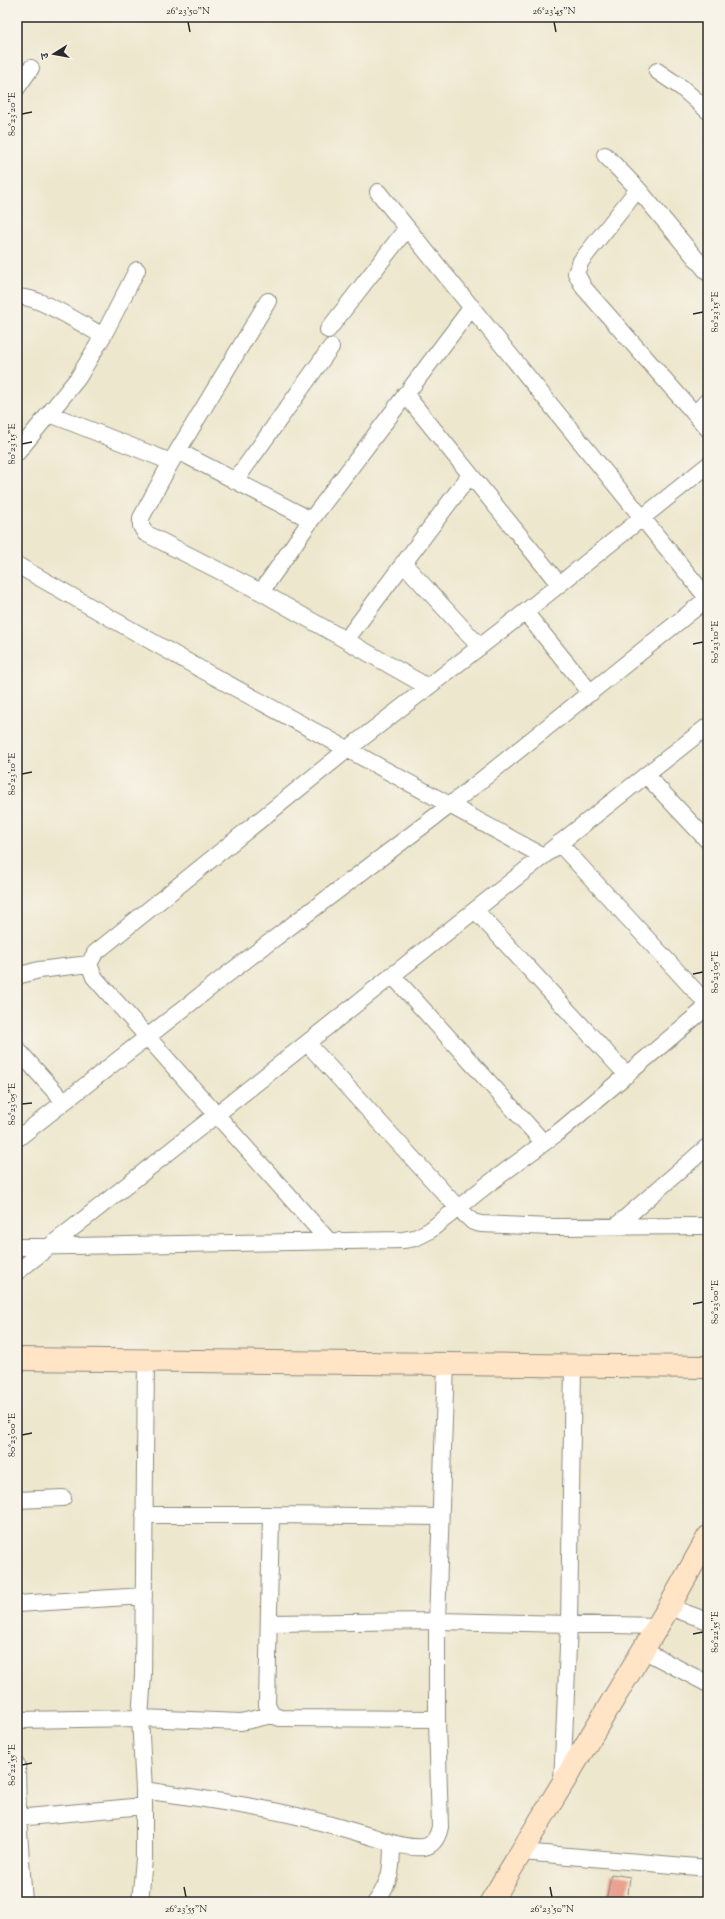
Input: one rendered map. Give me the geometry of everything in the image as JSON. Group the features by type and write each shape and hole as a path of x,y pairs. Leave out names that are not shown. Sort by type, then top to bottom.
{"street":[{"path":"17,88 31,68"},
{"path":"657,72 682,88 708,111"},
{"path":"605,155 638,189 708,273"},
{"path":"638,189 581,261 576,273 584,288 708,429"},
{"path":"17,1139 147,1039 229,973 449,806 708,598 643,516 378,192"},
{"path":"328,330 407,228"},
{"path":"17,453 78,378 103,336 137,270"},
{"path":"17,298 21,297 32,299 67,315 103,336"},
{"path":"268,301 174,456 141,518 141,526 145,533 261,592 428,687"},
{"path":"261,592 405,394 472,307"},
{"path":"235,481 331,347"},
{"path":"405,394 559,584"},
{"path":"695,414 708,400"},
{"path":"50,414 174,456 235,481 312,520"},
{"path":"328,1240 147,1039 94,977 89,964 94,953 348,749 525,612 708,465"},
{"path":"346,640 403,562 470,475"},
{"path":"403,562 480,647"},
{"path":"17,565 195,666 543,856"},
{"path":"525,612 591,693"},
{"path":"17,1272 708,726"},
{"path":"646,776 708,841"},
{"path":"17,1247 328,1240 403,1240 415,1238 429,1231 544,1143 708,1005 559,843"},
{"path":"475,910 626,1075"},
{"path":"17,976 39,970 89,964"},
{"path":"392,975 544,1143"},
{"path":"307,1043 458,1208 473,1222 481,1224 551,1227 708,1226"},
{"path":"17,1049 64,1102"},
{"path":"616,1226 708,1146"},
{"path":"17,1359 708,1367"},
{"path":"140,1902 144,1859 144,1790 140,1718 143,1675 146,1360"},
{"path":"144,1790 262,1808 298,1816 392,1843 416,1847 426,1846 434,1842 438,1836 440,1827 436,1621 446,1363"},
{"path":"562,1786 569,1624 573,1365"},
{"path":"17,1500 63,1498"},
{"path":"144,1515 271,1514 440,1517"},
{"path":"271,1514 267,1705 272,1715"},
{"path":"491,1902 669,1607 708,1537"},
{"path":"17,1604 144,1596"},
{"path":"669,1607 708,1620"},
{"path":"269,1623 436,1621 657,1626"},
{"path":"643,1650 708,1684"},
{"path":"17,1720 140,1718 241,1722 272,1715 280,1718 437,1719"},
{"path":"17,1766 18,1818 24,1902"},
{"path":"18,1818 143,1806"},
{"path":"376,1902 389,1879 392,1867 392,1843"},
{"path":"522,1852 708,1868"}],"building":[{"path":"611,1874 630,1877 627,1902 606,1902"}]}
